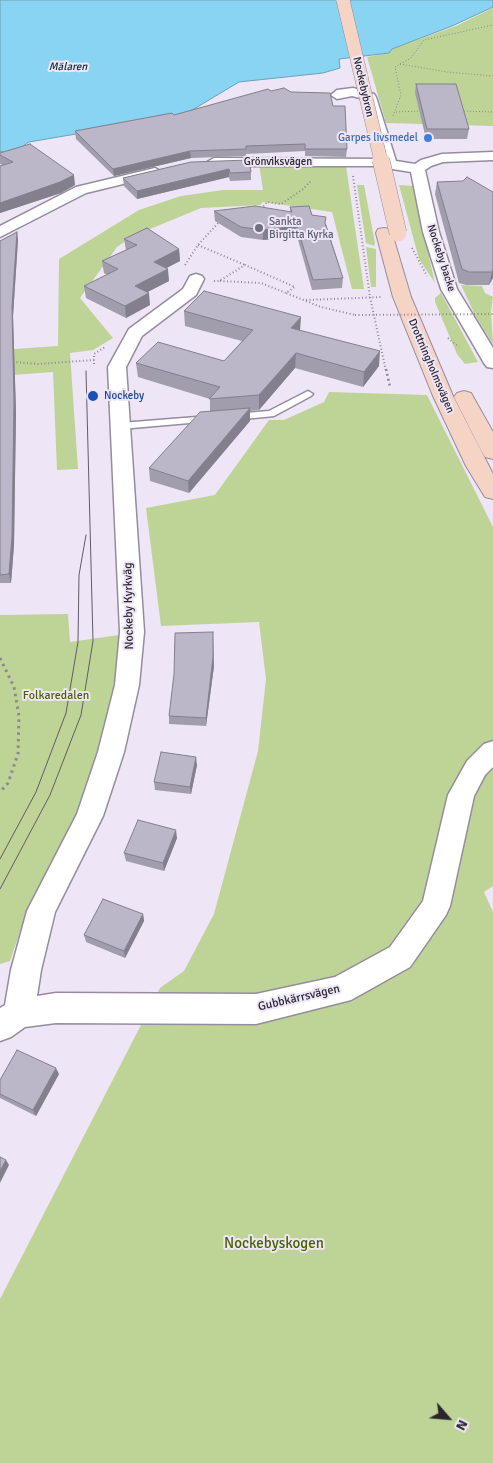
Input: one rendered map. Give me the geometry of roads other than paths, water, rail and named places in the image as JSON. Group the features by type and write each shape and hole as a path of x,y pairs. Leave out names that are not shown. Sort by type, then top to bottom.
{"main road":[{"name":"Nockebybron","path":"335,0 391,233"},
{"name":"Nockebybron","path":"343,0 391,233"},
{"name":"Drottningholmsvägen","path":"391,233 433,332 462,394 493,452"},
{"name":"Drottningholmsvägen","path":"391,233 402,297 443,396 477,466 493,492"}],"street":[{"path":"337,95 353,92 370,97 390,164"},
{"path":"418,171 426,163 442,158 493,156"},
{"name":"Grönviksvägen","path":"199,163 351,162 390,164 418,171"},
{"path":"0,232 80,190 164,170"},
{"name":"Nockeby backe","path":"418,171 431,232 449,289 493,363"},
{"name":"Nockeby Kyrkväg","path":"10,1020 26,970 41,911 90,816 111,752 127,685 132,632 117,367 135,333 190,292 196,279"},
{"name":"Gubbkärrsvägen","path":"10,1020 56,1008 256,1009 340,990 400,957 436,906 461,795 476,768 493,751"}],"lane":[{"path":"121,426 271,414 308,394"}],"water":[{"name":"Mälaren","path":"0,0 493,0 493,7 452,26 392,49 389,53 339,59 340,68 323,73 239,82 194,109 176,117 29,142 9,156 2,151 0,152"}],"tram line":[{"path":"0,889 50,795 81,715 93,641 86,371"},
{"path":"0,859 36,792 66,713 78,642 79,575 86,535"}],"place":[{"name":"Garpes livsmedel","path":"428,138"},
{"name":"Sankta Birgitta Kyrka","path":"259,228"},
{"name":"Nockeby","path":"93,396"}],"park label":[{"name":"Folkaredalen","path":"56,696"},
{"name":"Nockebyskogen","path":"274,1244"}]}
